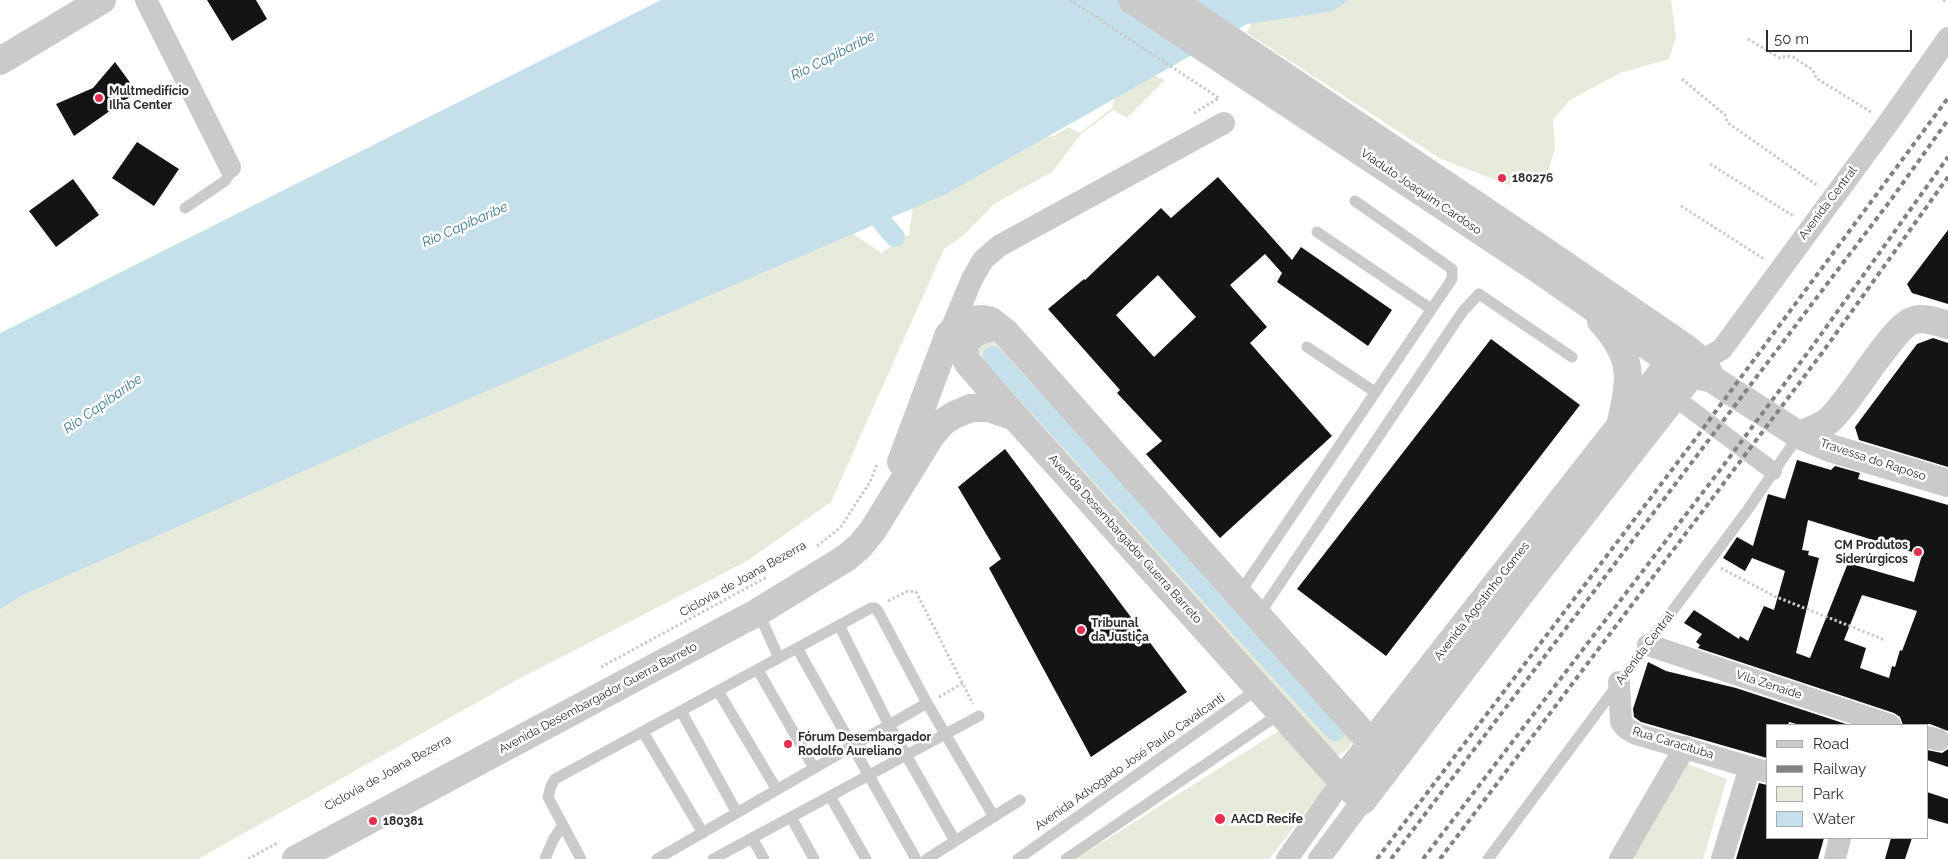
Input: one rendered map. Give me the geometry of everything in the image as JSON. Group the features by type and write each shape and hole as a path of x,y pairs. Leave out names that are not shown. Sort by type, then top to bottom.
{"street":[{"path":"0,61 102,0"},
{"path":"146,0 230,167"},
{"name":"Viaduto Joaquim Cardoso","path":"1132,0 1543,262 1570,293 1692,364"},
{"name":"Viaduto Joaquim Cardoso","path":"1171,0 1543,262 1799,435"},
{"name":"Avenida Central","path":"1692,364 1722,349 1889,122 1948,38"},
{"name":"Avenida Desembargador Guerra Barreto","path":"882,515 949,334 972,279 983,260 999,246 1224,123"},
{"path":"1570,293 1600,319 1621,346 1629,374 1621,424"},
{"path":"949,334 971,320 982,319 991,321 1003,329 1390,764"},
{"path":"1799,435 1818,428 1832,417 1907,324 1914,320 1929,320 1948,325"},
{"path":"1003,329 989,328 970,336 963,347 963,355 1015,417"},
{"name":"Avenida Agostinho Gomes","path":"1319,859 1524,589 1674,397 1692,364"},
{"name":"Avenida Agostinho Gomes","path":"1287,859 1370,743 1621,424 1692,364"},
{"path":"1674,397 1773,471"},
{"name":"Avenida Desembargador Guerra Barreto","path":"290,850 758,612 846,558 860,546 873,530 931,436 943,422 971,408 989,408 1015,417 1342,781 1363,800"},
{"name":"Travessa do Raposo","path":"1799,435 1846,454 1948,483"},
{"name":"Vila Zenaide","path":"1648,645 1882,724"},
{"name":"Rua Caracituba","path":"1619,682 1621,722 1626,728 1636,734 1758,770"},
{"path":"1620,859 1685,747"},
{"path":"1722,859 1758,770"},
{"path":"1835,859 1840,839"}],"lane":[{"path":"185,208 225,181 229,175 230,167"},
{"path":"1239,594 1452,278 1452,269 1355,202"},
{"path":"1317,232 1431,309"},
{"path":"1258,616 1463,311 1479,294 1572,357"},
{"path":"1307,347 1375,392"},
{"name":"Avenida Central","path":"1488,859 1746,512 1799,435"},
{"path":"580,859 548,796 555,779 871,608 875,608 878,611 927,703 994,817"},
{"path":"758,612 779,658"},
{"path":"839,625 889,725 955,842"},
{"path":"797,648 916,859"},
{"path":"758,670 814,768"},
{"name":"Avenida Advogado José Paulo Cavalcanti","path":"1018,859 1259,688"},
{"path":"718,691 777,790"},
{"path":"658,859 927,703"},
{"path":"680,711 737,813"},
{"path":"1066,859 1281,713"},
{"path":"713,859 979,716"},
{"path":"643,732 703,833"},
{"path":"830,796 866,859"},
{"path":"927,859 1020,800"},
{"path":"791,817 814,859"},
{"path":"545,859 553,840 563,825"},
{"path":"752,838 764,859"}],"path":[{"path":"1070,0 1219,98 1186,118"},
{"path":"1943,0 1948,2"},
{"path":"1748,39 1780,58 1787,56 1803,63 1814,70 1818,80 1889,122"},
{"path":"1682,79 1725,115 1728,123 1833,196"},
{"path":"1710,164 1810,227"},
{"path":"1681,206 1780,269"},
{"name":"Ciclovia de Joana Bezerra","path":"811,551 840,528 870,482 877,464"},
{"path":"1709,562 1774,596 1885,640"},
{"name":"Ciclovia de Joana Bezerra","path":"595,670 769,576"},
{"path":"875,608 908,590 916,592 979,716"},
{"path":"927,703 963,683"},
{"path":"248,859 290,850"}],"green space":[{"path":"1303,0 1671,0 1676,37 1669,59 1620,73 1570,100 1553,120 1555,149 1546,177 1509,185 1441,159 1247,33 1254,18"},
{"path":"1150,73 1165,80 1127,118 1113,110 1081,134 1052,172 994,204 964,235 944,249 831,502 747,561 515,681 198,859 0,859 0,592 845,228 881,253 910,234 912,204 1033,139 1054,136 1068,127 1080,133 1112,108 1117,91"},
{"path":"1000,336 1351,727 1349,748 1330,758 976,366 976,344"},
{"name":"AACD Recife","path":"1283,728 1332,778 1269,859 1076,859"},
{"path":"1688,764 1727,779 1703,859 1630,859"}],"water":[{"name":"Rio Capibaribe","path":"661,0 1348,0 1333,11 1247,24 946,194 412,423 23,595 0,609 0,333"}],"building":[{"path":"207,0 256,0 267,19 232,41"},
{"name":"Multmedifício Ilha Center","path":"115,62 137,92 74,136 56,104 93,88"},
{"path":"137,142 179,169 154,206 112,178"},
{"path":"1218,177 1292,260 1301,247 1392,310 1368,346 1277,282 1282,273 1265,254 1230,285 1267,327 1250,343 1332,436 1220,538 1146,454 1162,441 1117,393 1120,390 1048,309 1085,280 1161,208 1171,218","holes":["1158,275 1196,317 1154,357 1116,315"]},
{"path":"73,179 99,215 56,247 29,211"},
{"path":"1948,230 1948,304 1912,293 1907,284"},
{"path":"1933,338 1948,343 1948,467 1859,440 1855,427 1917,344"},
{"path":"1491,339 1580,405 1386,656 1297,589"},
{"name":"Tribunal da Justiça","path":"1005,449 1187,692 1091,757 989,568 1001,559 958,487"},
{"path":"1797,460 1831,470 1835,466 1860,473 1858,479 1948,505 1948,731 1930,724 1903,724 1900,717 1894,713 1698,648 1700,645 1696,642 1702,634 1684,623 1694,610 1739,639 1740,636 1748,641 1764,606 1774,610 1785,571 1752,558 1745,571 1723,558 1737,537 1753,546 1768,494 1785,499","holes":["1808,520 1922,555 1914,582 1848,563 1810,658 1796,653 1819,558 1808,555 1809,551 1802,550","1862,595 1917,611 1902,651 1900,650 1895,667 1892,666 1889,678 1860,668 1866,648 1844,640"]},
{"path":"1648,662 1666,671 1736,688 1846,724 1796,724 1789,722 1788,724 1766,724 1766,758 1641,722 1634,717 1633,709"},
{"path":"1948,749 1948,767 1928,760 1928,750 1942,753"},
{"path":"1759,783 1766,785 1766,839 1824,839 1818,859 1736,859"},
{"path":"1928,792 1948,799 1948,824 1928,818"},
{"path":"1891,839 1912,839 1905,859 1885,859"}],"waterway":[{"path":"864,201 895,237"},
{"path":"993,356 1335,731"}],"railway":[{"path":"1377,859 1693,442 1948,98"},
{"path":"1391,859 1890,201 1948,120"},
{"path":"1423,859 1812,347 1948,157"},
{"path":"1440,859 1822,353 1948,177"}],"place":[{"name":"Multmedifício Ilha Center","path":"99,98"},
{"name":"180276","path":"1502,178"},
{"name":"CM Produtos Siderúrgicos","path":"1918,552"},
{"name":"Tribunal da Justiça","path":"1081,630"},
{"name":"Fórum Desembargador Rodolfo Aureliano","path":"788,744"},
{"name":"AACD Recife","path":"1220,819"},
{"name":"180381","path":"373,821"}]}
